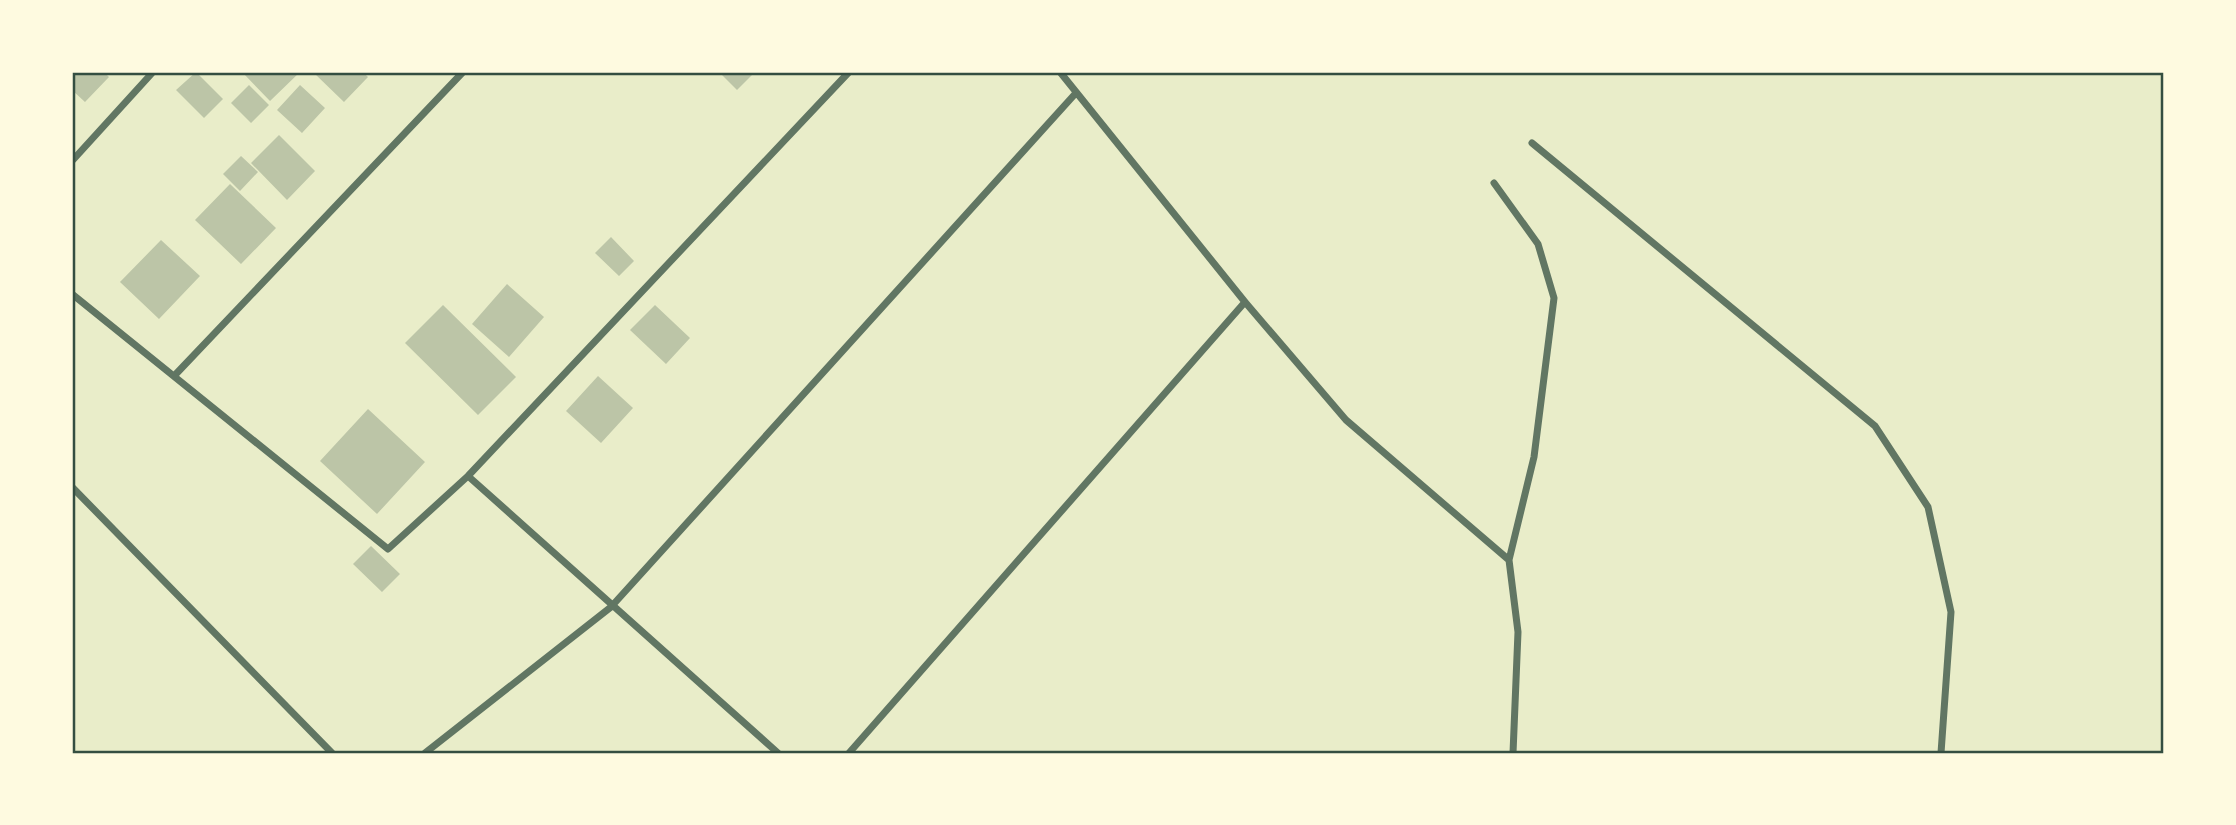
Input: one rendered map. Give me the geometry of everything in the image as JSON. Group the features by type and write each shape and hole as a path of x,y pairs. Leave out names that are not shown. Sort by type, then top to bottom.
{"street":[{"path":"72,161 153,72"},
{"path":"175,376 463,72"},
{"path":"72,294 388,549 468,477 849,72"},
{"path":"1060,72 1075,94 1245,302 1346,420 1508,560"},
{"path":"425,753 611,607 1075,94"},
{"path":"1532,143 1875,426 1928,507 1951,612 1941,753"},
{"path":"1494,183 1538,244 1554,298 1534,457 1508,560 1518,632 1513,753"},
{"path":"849,753 1245,302"},
{"path":"468,477 778,753"},
{"path":"72,487 332,753"}],"building":[{"path":"72,72 104,72 109,77 85,102 72,90"},
{"path":"196,72 223,99 204,118 176,90"},
{"path":"242,72 300,72 270,101"},
{"path":"363,72 368,77 344,102 315,74"},
{"path":"719,72 755,72 737,90"},
{"path":"249,85 269,105 251,123 231,103"},
{"path":"300,85 325,108 302,133 277,110"},
{"path":"279,135 315,171 287,200 251,163"},
{"path":"241,156 258,172 240,191 223,174"},
{"path":"230,184 276,228 241,264 195,220"},
{"path":"611,237 634,261 619,276 595,253"},
{"path":"161,240 200,276 159,319 120,282"},
{"path":"507,284 544,317 509,357 472,324"},
{"path":"443,305 516,377 478,415 405,343"},
{"path":"655,305 690,338 666,364 630,330"},
{"path":"598,376 633,408 601,443 566,411"},
{"path":"368,409 425,462 377,514 320,461"},
{"path":"371,546 400,574 382,592 353,564"}]}
